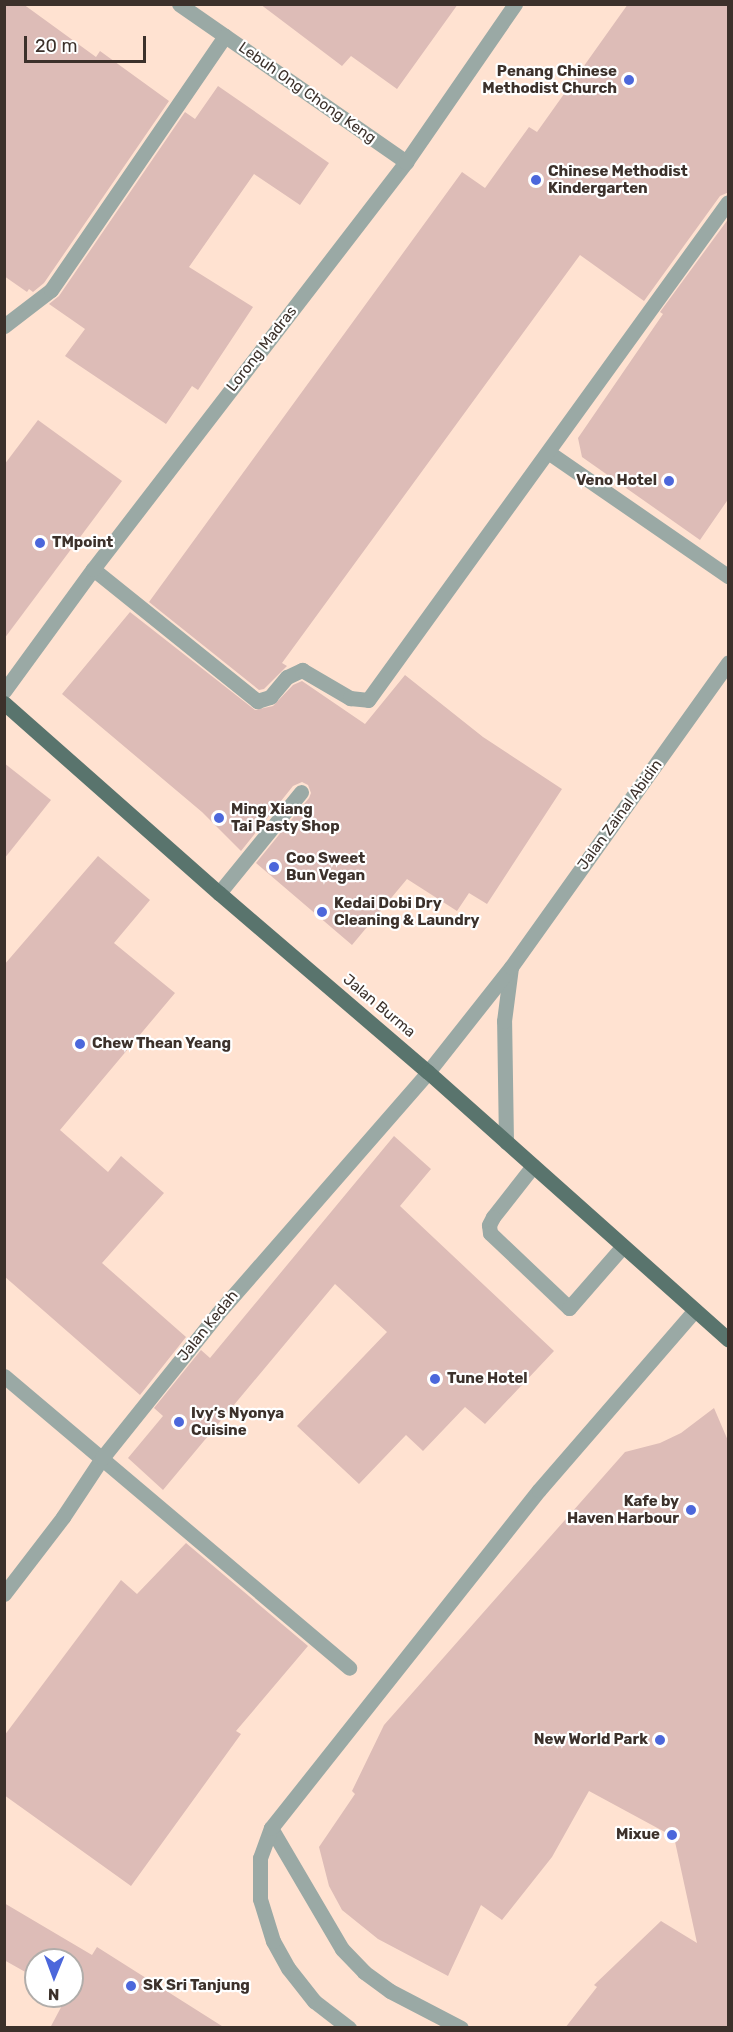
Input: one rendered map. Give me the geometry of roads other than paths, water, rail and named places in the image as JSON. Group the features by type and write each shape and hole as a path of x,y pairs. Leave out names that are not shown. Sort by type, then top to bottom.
{"main road":[{"name":"Jalan Burma","path":"4,703 219,893 428,1072 729,1339"}],"street":[{"name":"Lebuh Ong Chong Keng","path":"179,4 406,162"},
{"name":"Lorong Madras","path":"4,691 93,569 406,162 515,4"},
{"path":"4,327 51,290 225,36"},
{"path":"93,569 256,701 270,697 287,677 302,670 350,698 368,700 375,694 729,202"},
{"path":"548,452 729,576"},
{"name":"Jalan Zainal Abidin","path":"428,1072 511,967 729,663"},
{"path":"219,893 302,792"},
{"name":"Jalan Zainal Abidin","path":"506,1142 504,1021 511,967"},
{"name":"Jalan Kedah","path":"4,1594 63,1517 102,1458 218,1313 428,1072"},
{"path":"533,1166 493,1217 489,1225 490,1233 568,1308 624,1246"},
{"path":"349,2028 314,2001 288,1968 273,1941 260,1899 260,1858 271,1828 539,1490 695,1310"},
{"path":"4,1376 350,1668"},
{"path":"271,1828 342,1948 364,1972 390,1991 461,2028"}],"place":[{"name":"Penang Chinese Methodist Church","path":"629,80"},
{"name":"Chinese Methodist Kindergarten","path":"536,180"},
{"name":"Veno Hotel","path":"669,481"},
{"name":"TMpoint","path":"40,543"},
{"name":"Ming Xiang Tai Pasty Shop","path":"219,818"},
{"name":"Coo Sweet Bun Vegan","path":"274,867"},
{"name":"Kedai Dobi Dry Cleaning & Laundry","path":"322,912"},
{"name":"Chew Thean Yeang","path":"80,1044"},
{"name":"Tune Hotel","path":"435,1379"},
{"name":"Ivy’s Nyonya Cuisine","path":"179,1422"},
{"name":"Kafe by Haven Harbour","path":"691,1510"},
{"name":"New World Park","path":"660,1740"},
{"name":"Mixue","path":"672,1835"},
{"name":"SK Sri Tanjung","path":"131,1986"}]}
